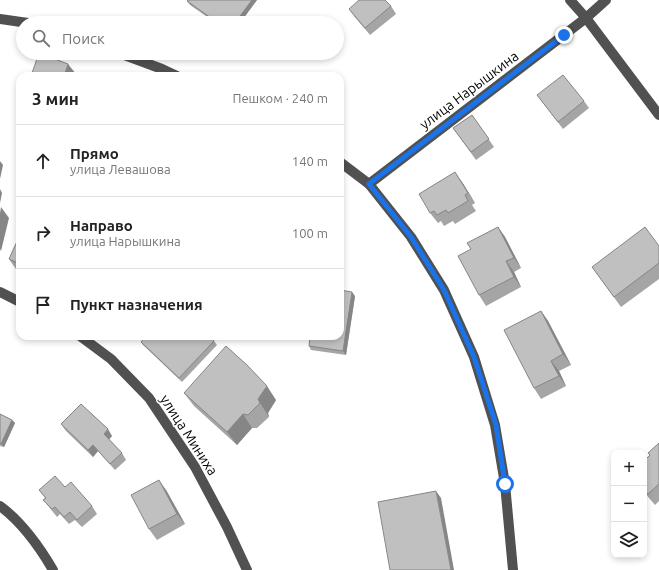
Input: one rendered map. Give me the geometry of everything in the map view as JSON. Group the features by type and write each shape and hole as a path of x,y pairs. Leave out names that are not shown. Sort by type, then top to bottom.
{"street":[{"path":"570,0 586,18 659,115"},
{"name":"улица Нарышкина","path":"369,184 586,18 606,0"},
{"path":"0,19 16,21"},
{"path":"138,60 168,72"},
{"path":"344,165 369,184 416,244 444,290 474,357 496,425 505,484 513,570"},
{"path":"0,292 16,300"},
{"name":"улица Миниха","path":"85,340 111,360 148,398 195,467 227,527 247,570"},
{"path":"0,506 11,514 37,543 53,570"}],"building":[{"path":"252,0 240,16 208,16 187,1"},
{"path":"359,0 385,0 391,6 365,28 349,9"},
{"path":"37,60 57,60 68,64 65,72 32,72"},
{"path":"563,75 584,101 558,122 537,95"},
{"path":"472,115 489,139 471,152 453,128"},
{"path":"455,172 468,193 465,195 468,201 448,213 446,210 437,215 434,211 430,213 419,194"},
{"path":"498,227 514,258 506,261 514,277 479,295 458,256 471,249 467,243"},
{"path":"645,227 659,246 659,263 614,297 592,267"},
{"path":"16,244 16,262 9,259"},
{"path":"344,291 352,292 343,351 309,346 310,340 344,340"},
{"path":"541,311 563,354 551,361 559,376 534,388 504,330"},
{"path":"143,340 214,341 179,378 141,342"},
{"path":"226,346 267,386 258,399 260,403 248,415 243,414 227,432 184,393"},
{"path":"81,404 108,429 104,434 122,453 110,464 93,445 88,450 61,424"},
{"path":"0,414 12,420 1,444 0,443"},
{"path":"659,443 659,484 648,494 647,458 650,455 648,453"},
{"path":"55,476 65,487 71,482 92,506 77,520 70,512 64,517 55,507 52,509 43,500 46,498 39,490"},
{"path":"159,480 177,514 149,529 131,495"},
{"path":"436,491 451,570 390,570 378,502"}],"route":[{"path":"505,484 496,425 474,357 444,290 411,237 369,184 564,35"}]}
